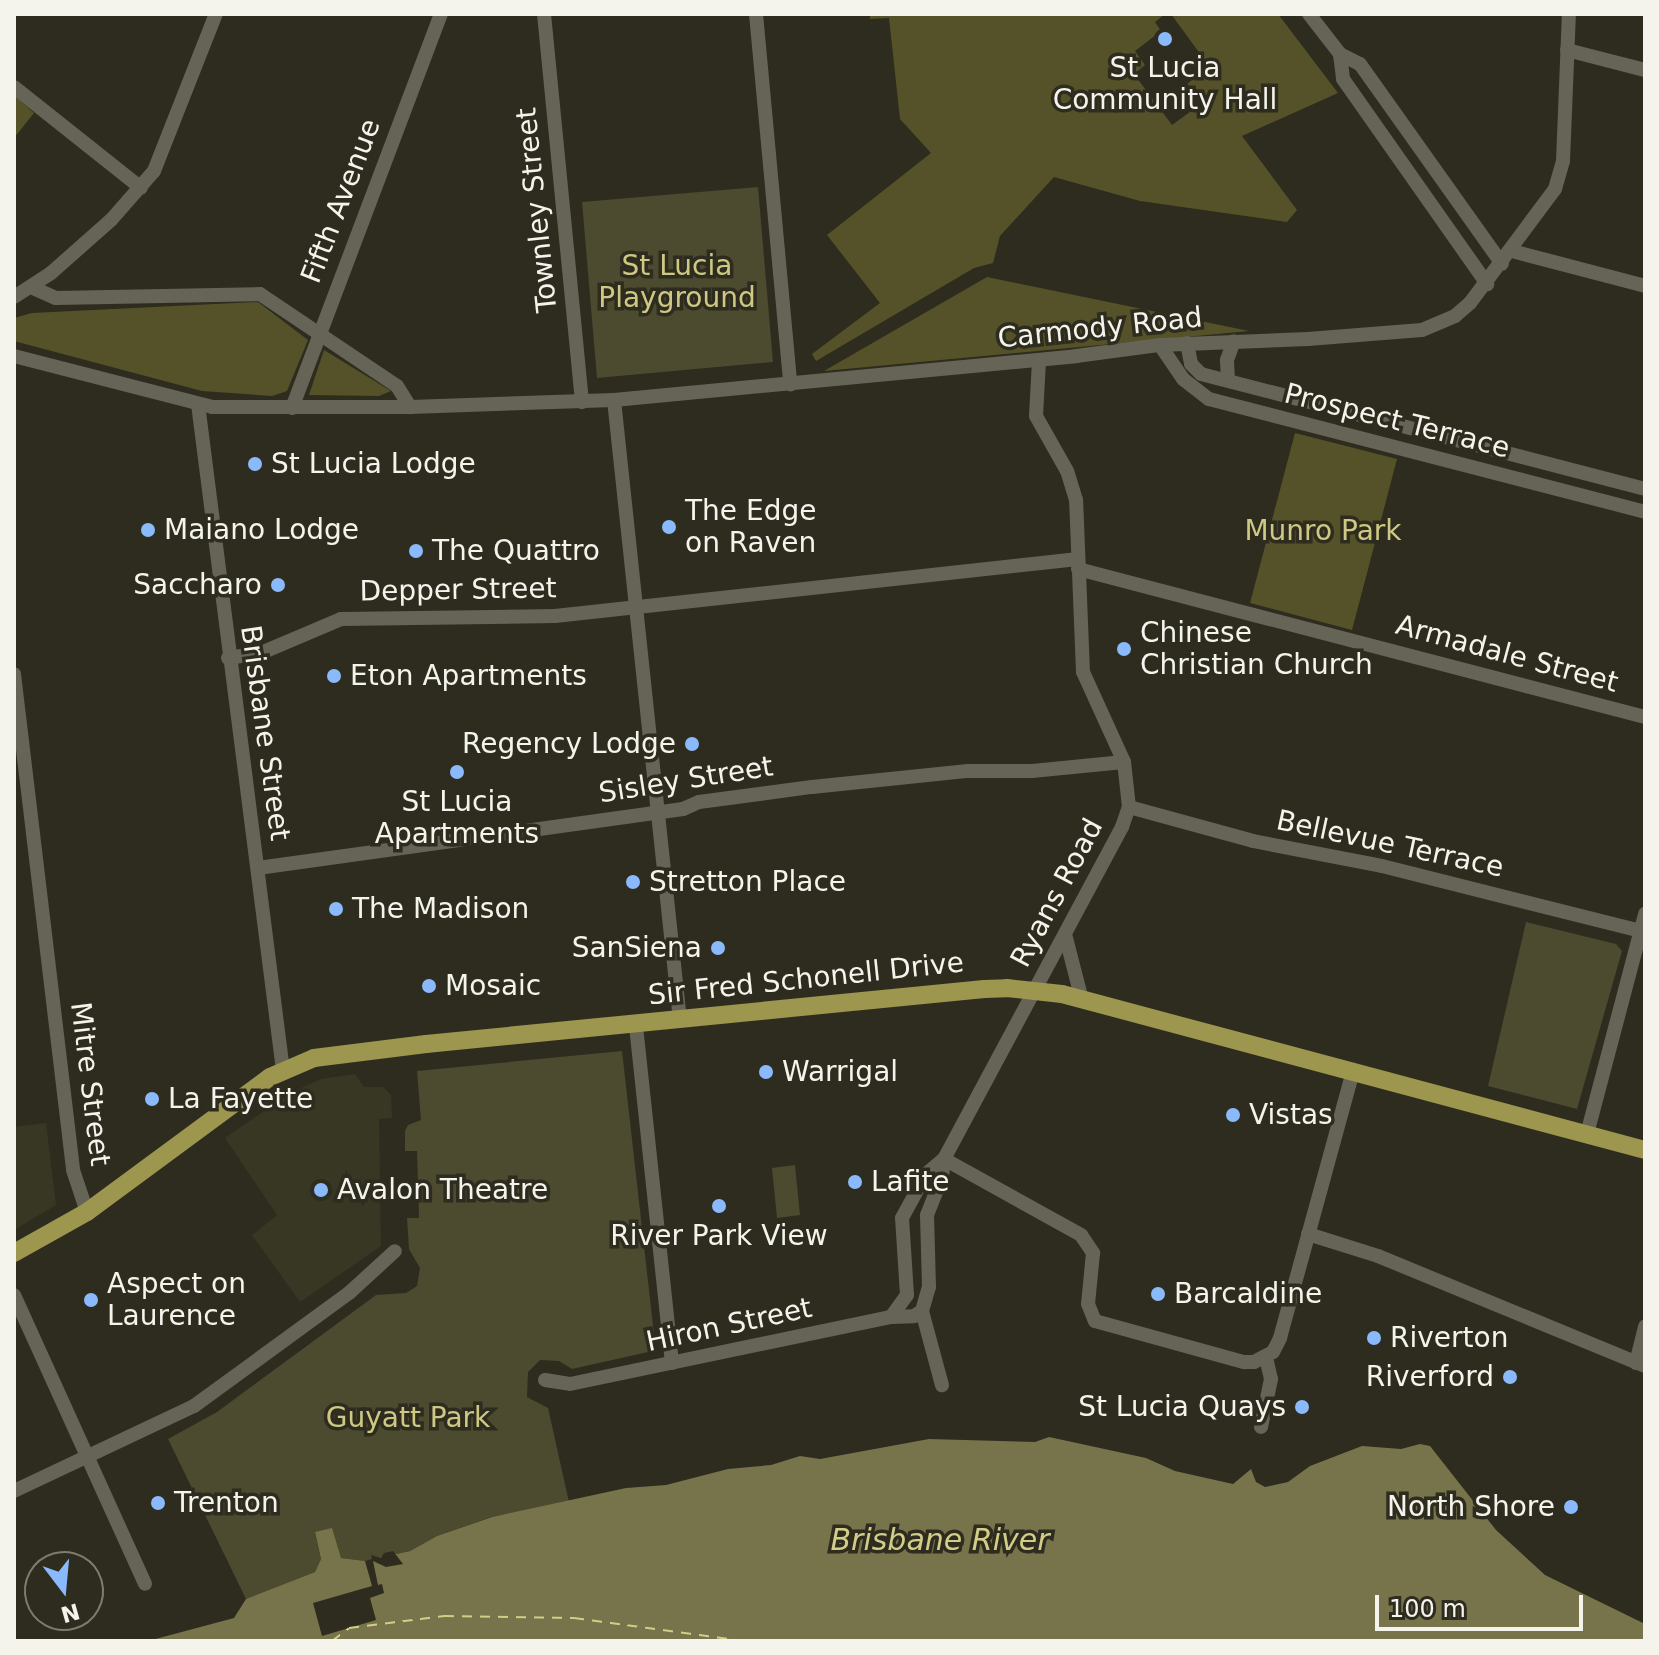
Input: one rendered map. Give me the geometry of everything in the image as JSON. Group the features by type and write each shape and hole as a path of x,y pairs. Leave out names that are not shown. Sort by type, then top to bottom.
{"main road":[{"name":"Sir Fred Schonell Drive","path":"14,1253 87,1212 283,1070 314,1058 347,1052 636,1026 958,991 1007,988 1082,1000 1645,1150"}],"street":[{"path":"14,297 31,287 111,220 141,188 163,152 216,14"},
{"name":"Fifth Avenue","path":"292,408 317,335 441,14"},
{"name":"Townley Street","path":"544,14 582,402"},
{"path":"756,14 790,384"},
{"path":"1309,14 1340,54 1360,64 1502,264"},
{"name":"Carmody Road","path":"14,356 224,408 410,407 614,400 1039,360 1160,345 1422,330 1455,316 1487,284 1548,203 1559,178 1569,14"},
{"path":"1567,50 1645,70"},
{"path":"1340,54 1343,79 1487,284"},
{"path":"14,87 141,188"},
{"path":"1512,251 1645,286"},
{"path":"31,287 56,298 260,294 397,386 410,407"},
{"path":"1228,380 1227,360 1234,341"},
{"name":"Prospect Terrace","path":"1187,343 1196,370 1645,489"},
{"name":"Prospect Terrace","path":"1160,345 1183,379 1214,400 1645,512"},
{"name":"Ryans Road","path":"942,1385 922,1311 929,1287 927,1215 940,1182 944,1159 1122,827 1129,807 1124,762 1083,672 1072,481 1036,416 1039,360"},
{"path":"614,400 680,1021"},
{"name":"Brisbane Street","path":"198,404 283,1070"},
{"name":"Depper Street","path":"228,658 261,653 341,619 555,616 1078,564"},
{"name":"Armadale Street","path":"1078,564 1645,717"},
{"name":"Mitre Street","path":"14,674 73,1170 87,1212"},
{"name":"Sisley Street","path":"258,868 683,809 699,802 812,787 968,771 1032,771 1124,762"},
{"name":"Bellevue Terrace","path":"1129,807 1253,841 1395,869 1642,933"},
{"path":"1587,1134 1645,914"},
{"path":"1065,934 1082,1000"},
{"path":"636,1026 672,1363"},
{"path":"944,1159 1081,1235 1093,1253 1088,1304 1095,1321 1244,1362 1266,1358 1280,1338 1353,1072"},
{"name":"Ryans Road","path":"891,1317 907,1295 902,1218 926,1174 944,1159"},
{"path":"1308,1234 1378,1256 1640,1364 1645,1326"},
{"path":"14,1491 194,1406 349,1293 395,1251"},
{"path":"14,1295 145,1584"},
{"name":"Hiron Street","path":"545,1380 570,1384 891,1317 914,1316 922,1311"},
{"path":"1261,1427 1271,1379 1266,1358"}],"shaded area":[{"path":"355,1074 364,1087 383,1087 391,1095 392,1118 379,1119 381,1246 300,1302 252,1235 277,1215 225,1138 290,1093 321,1079"},
{"path":"46,1123 56,1205 14,1230 14,1127"}],"green space":[{"path":"870,14 1165,14 1155,22 1161,31 1135,51 1145,65 1134,74 1172,125 1201,104 1187,84 1209,66 1171,14 1278,14 1338,93 1242,136 1297,210 1287,222 1140,201 1054,177 1000,236 993,263 974,268 816,361 812,354 880,303 827,235 931,153 900,119 889,18 870,19"},
{"path":"14,95 34,113 14,138"},
{"name":"St Lucia Playground","path":"758,187 773,362 597,378 582,202"},
{"path":"987,277 1249,331 824,371"},
{"path":"258,302 308,340 287,391 272,396 202,391 14,341 14,318 32,313"},
{"path":"324,350 391,391 379,396 309,395"},
{"name":"Munro Park","path":"1295,433 1397,459 1352,630 1250,603"},
{"path":"1526,922 1616,944 1622,951 1577,1109 1488,1086"},
{"name":"Guyatt Park","path":"622,1051 655,1343 648,1352 572,1369 559,1361 540,1360 528,1372 527,1397 548,1408 569,1502 491,1517 437,1536 410,1551 365,1561 341,1558 315,1533 321,1559 315,1572 246,1599 168,1439 217,1412 376,1295 406,1293 417,1286 420,1268 409,1249 407,1218 419,1218 417,1151 405,1151 405,1131 408,1125 421,1120 417,1071"},
{"path":"795,1165 800,1215 777,1218 772,1168"}],"water":[{"name":"Brisbane River","path":"1049,1437 1146,1458 1175,1471 1233,1484 1251,1469 1256,1482 1265,1487 1288,1482 1310,1466 1362,1446 1401,1449 1420,1444 1430,1446 1496,1530 1545,1575 1645,1624 1645,1641 148,1641 234,1618 246,1599 315,1572 321,1559 315,1532 332,1528 341,1558 365,1561 410,1551 437,1536 492,1517 626,1488 666,1485 728,1469 771,1465 800,1456 820,1459 929,1439 1035,1442"}],"pier":[{"path":"393,1551 403,1564 386,1567 373,1561 378,1585 382,1584 384,1593 370,1598 376,1620 322,1636 313,1603 372,1586 365,1561 372,1559 371,1555 381,1558 384,1553"}],"ferry route":[{"path":"332,1641 349,1628 444,1616 574,1618 745,1641"}],"place":[{"name":"St Lucia Community Hall","path":"1165,39"},
{"name":"St Lucia Lodge","path":"255,464"},
{"name":"The Edge on Raven","path":"669,527"},
{"name":"Maiano Lodge","path":"148,530"},
{"name":"The Quattro","path":"416,551"},
{"name":"Saccharo","path":"278,585"},
{"name":"Chinese Christian Church","path":"1124,649"},
{"name":"Eton Apartments","path":"334,676"},
{"name":"Regency Lodge","path":"692,744"},
{"name":"St Lucia Apartments","path":"457,772"},
{"name":"Stretton Place","path":"633,882"},
{"name":"The Madison","path":"336,909"},
{"name":"SanSiena","path":"718,948"},
{"name":"Mosaic","path":"429,986"},
{"name":"Warrigal","path":"766,1072"},
{"name":"La Fayette","path":"152,1099"},
{"name":"Vistas","path":"1233,1115"},
{"name":"Lafite","path":"855,1182"},
{"name":"Avalon Theatre","path":"321,1190"},
{"name":"River Park View","path":"719,1206"},
{"name":"Barcaldine","path":"1158,1294"},
{"name":"Aspect on Laurence","path":"91,1300"},
{"name":"Riverton","path":"1374,1338"},
{"name":"Riverford","path":"1510,1377"},
{"name":"St Lucia Quays","path":"1302,1407"},
{"name":"Trenton","path":"158,1503"},
{"name":"North Shore","path":"1571,1507"}]}
